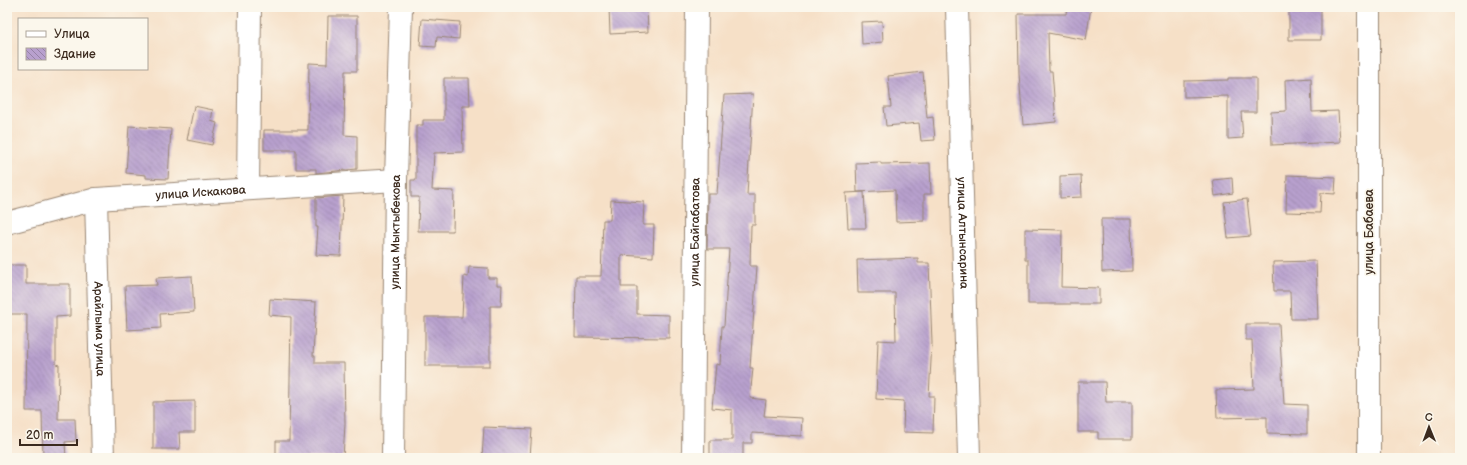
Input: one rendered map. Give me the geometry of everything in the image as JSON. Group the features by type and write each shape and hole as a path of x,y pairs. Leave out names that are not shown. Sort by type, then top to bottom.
{"street":[{"path":"248,190 250,7"},
{"name":"улица Мыктыбекова","path":"393,458 396,180 401,7"},
{"name":"улица Байгабатова","path":"693,458 697,7"},
{"name":"улица Алтынсарина","path":"958,7 969,458"},
{"name":"улица Бабаева","path":"1369,7 1369,458"},
{"name":"улица Искакова","path":"7,223 96,199 396,180"},
{"name":"Арайлыма улица","path":"96,199 103,458"}],"building":[{"path":"609,7 647,7 648,32 610,34"},
{"path":"1067,7 1091,7 1086,40 1048,33 1049,71 1052,71 1056,122 1023,125 1019,74 1018,14 1066,14"},
{"path":"1289,7 1321,7 1321,40 1289,40"},
{"path":"328,16 357,16 357,71 345,71 344,135 357,136 357,169 316,173 316,169 296,169 296,150 264,150 264,130 308,130 309,63 327,64"},
{"path":"422,19 460,22 459,39 437,37 436,47 420,46"},
{"path":"882,21 883,42 862,44 861,22"},
{"path":"923,72 927,118 933,117 935,140 921,141 919,123 886,126 884,107 891,107 888,76"},
{"path":"444,78 469,78 470,106 462,106 463,152 434,153 432,190 454,191 453,231 418,231 419,197 411,197 411,180 416,180 416,125 423,125 423,120 444,120"},
{"path":"1228,78 1256,78 1256,112 1241,112 1243,138 1228,139 1228,96 1184,97 1184,81 1228,80"},
{"path":"1311,78 1312,112 1338,111 1340,142 1272,145 1271,112 1286,111 1285,80"},
{"path":"753,94 747,195 755,195 755,225 751,225 750,266 757,266 750,368 753,368 750,398 766,400 764,416 802,418 801,436 752,433 752,443 743,443 743,458 710,458 710,440 732,440 732,410 712,408 716,364 720,365 729,249 707,249 708,194 717,194 724,95"},
{"path":"194,106 213,110 211,121 217,123 212,145 187,140"},
{"path":"129,126 171,129 168,179 146,178 146,175 126,173"},
{"path":"881,162 881,164 930,163 931,194 924,194 924,221 896,222 895,190 857,192 856,163"},
{"path":"1081,175 1082,197 1060,198 1060,176"},
{"path":"1287,175 1336,177 1335,194 1321,193 1320,213 1286,212"},
{"path":"1232,178 1233,193 1215,196 1213,180"},
{"path":"864,192 866,228 848,228 846,193"},
{"path":"343,196 341,256 316,255 318,227 316,227 316,198"},
{"path":"1247,199 1251,236 1228,238 1224,202"},
{"path":"611,200 644,202 643,225 654,225 653,257 621,255 621,287 637,287 637,314 669,315 669,338 575,337 576,276 601,276 603,220 610,220"},
{"path":"1101,219 1131,219 1132,271 1102,272"},
{"path":"1025,229 1062,230 1061,287 1099,288 1099,304 1028,304 1028,260 1025,260"},
{"path":"918,258 918,263 929,263 932,343 929,396 934,396 933,433 903,432 904,401 876,399 878,340 896,341 895,293 858,293 857,260"},
{"path":"1316,261 1318,319 1291,319 1290,291 1274,291 1273,262"},
{"path":"9,265 26,265 26,284 70,284 70,316 56,317 56,364 59,365 58,419 75,419 76,441 65,442 66,458 43,458 42,411 26,411 27,314 7,314"},
{"path":"469,267 488,268 488,278 497,278 497,285 502,285 501,306 490,306 490,366 425,366 425,317 462,317 464,276 468,277"},
{"path":"192,276 194,312 160,314 161,328 127,330 125,286 157,285 156,278"},
{"path":"270,299 316,302 313,356 315,356 315,363 344,363 345,424 343,458 276,457 276,441 289,441 291,317 269,315"},
{"path":"1246,324 1279,324 1284,404 1307,405 1307,434 1267,433 1267,417 1217,418 1216,390 1254,389 1252,340 1246,340"},
{"path":"1078,382 1105,382 1106,402 1132,402 1132,439 1098,439 1098,432 1078,432"},
{"path":"195,401 195,432 179,432 180,449 153,449 153,402"},
{"path":"484,427 532,429 530,458 482,458"}]}
